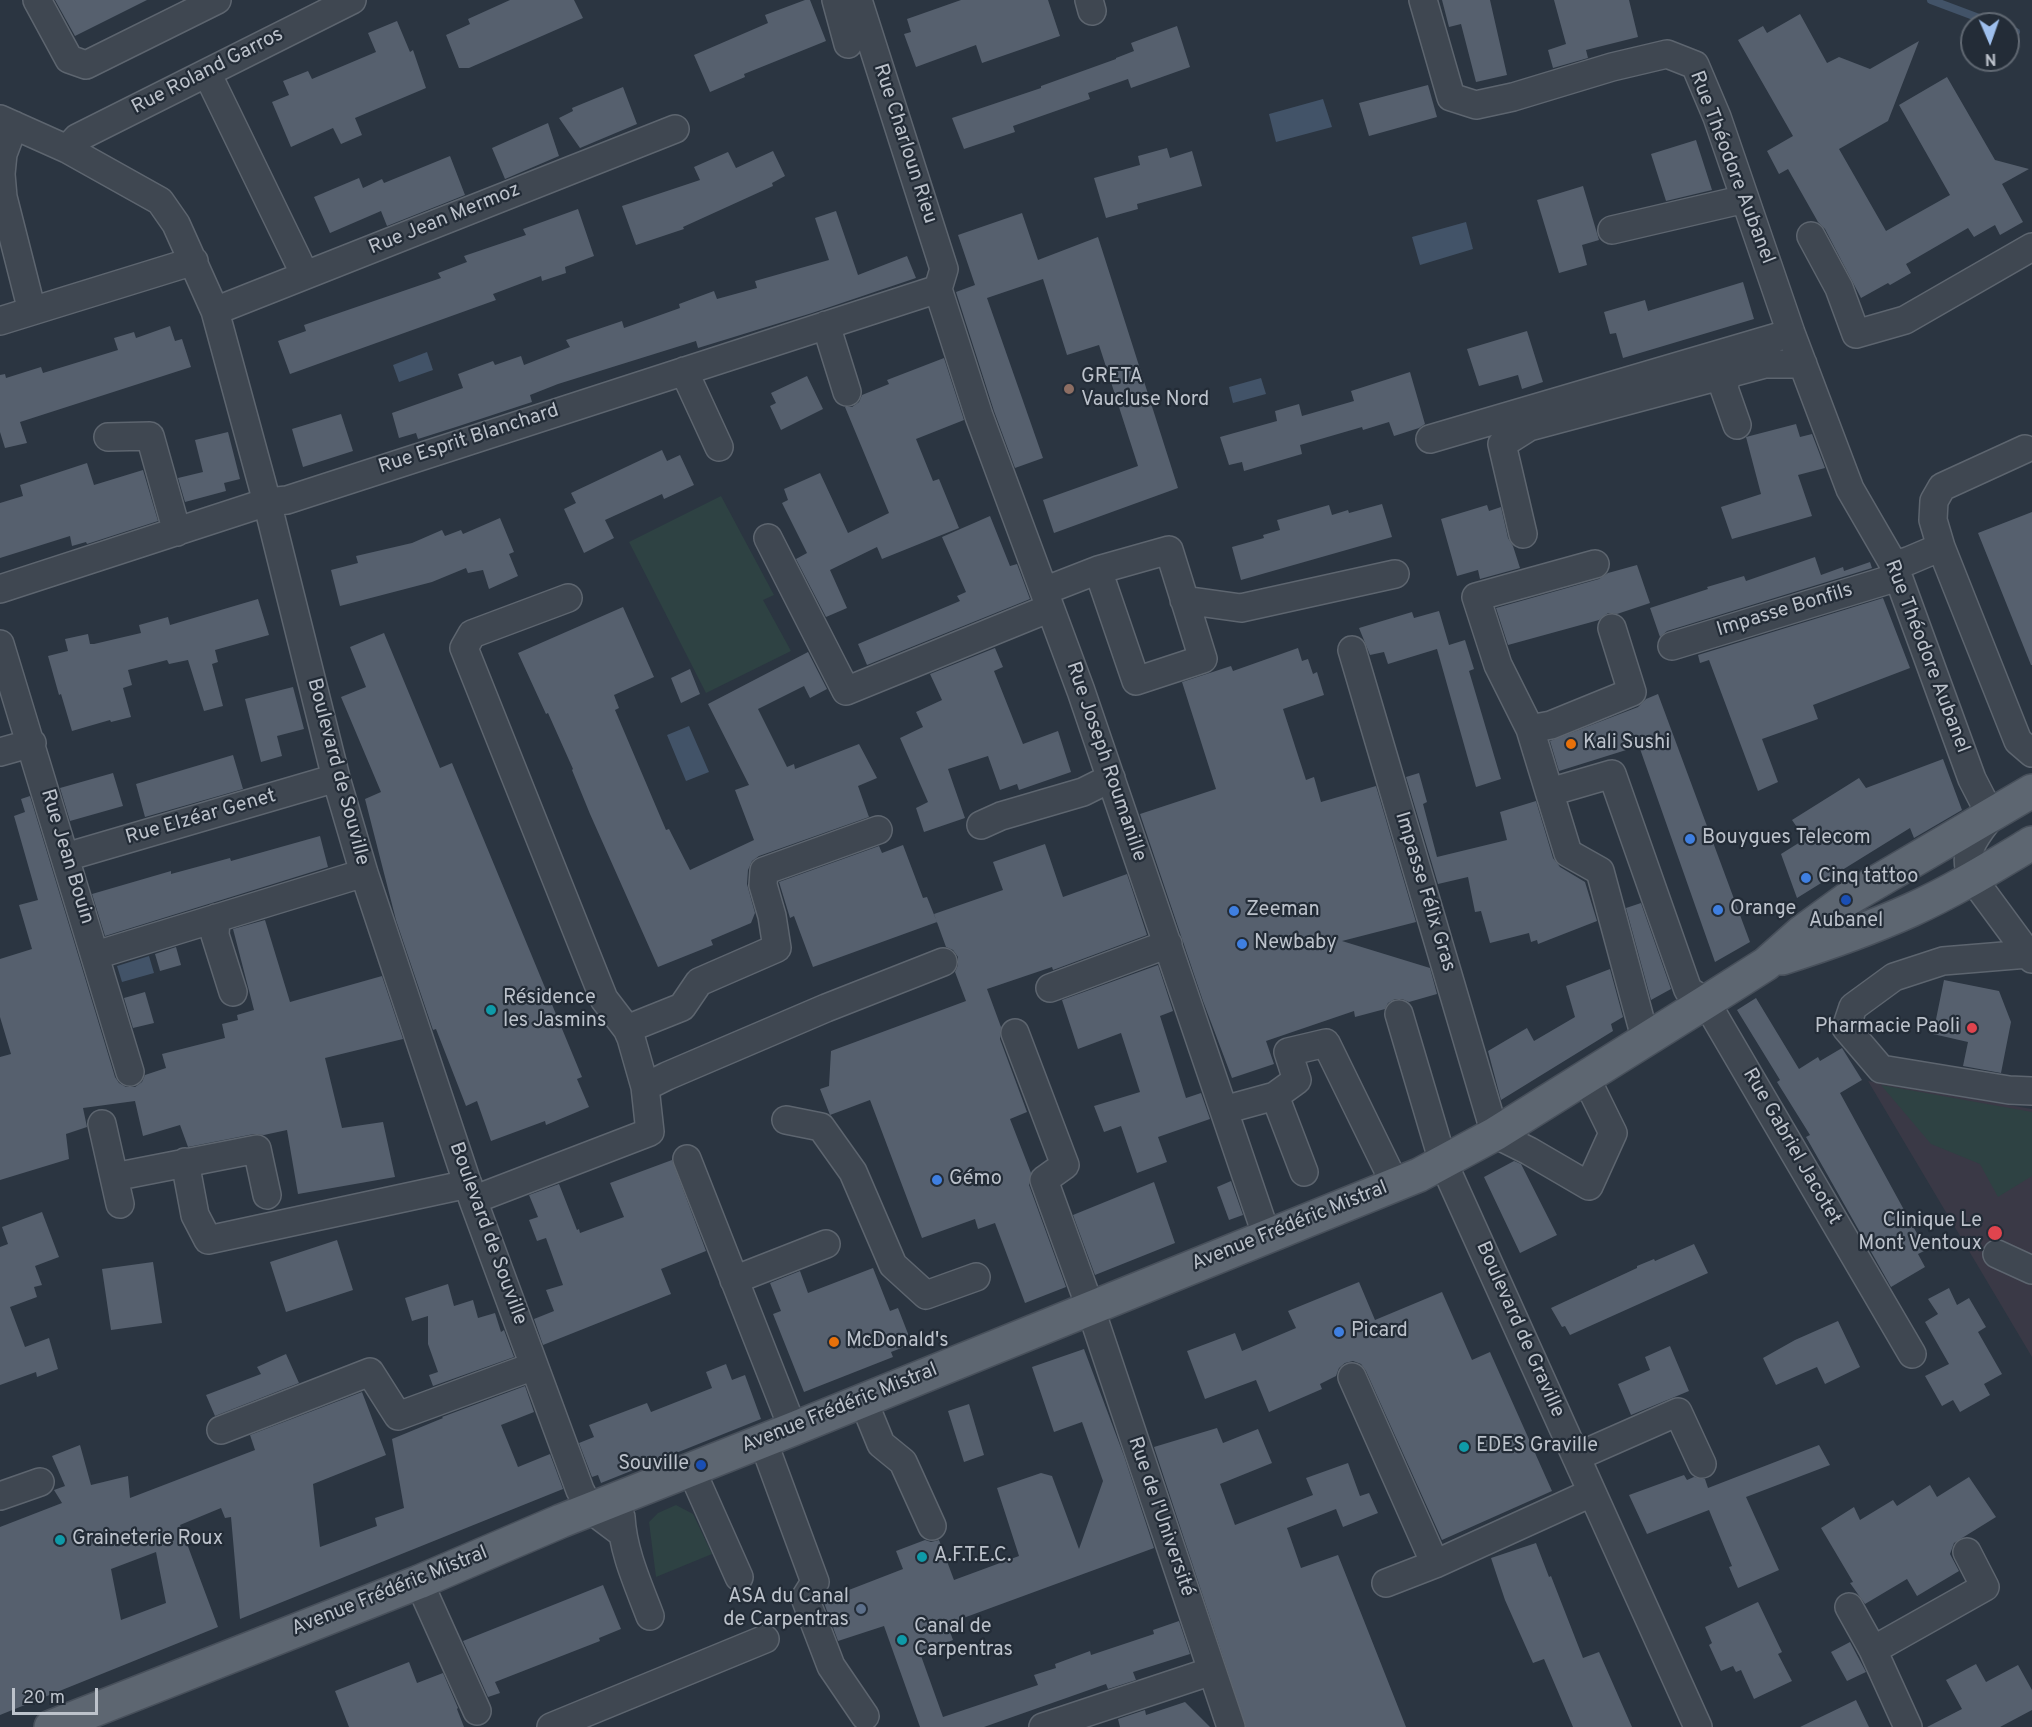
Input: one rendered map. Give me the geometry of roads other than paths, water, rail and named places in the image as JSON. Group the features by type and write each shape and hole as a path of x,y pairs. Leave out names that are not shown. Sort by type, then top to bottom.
{"main road":[{"name":"Avenue Frédéric Mistral","path":"51,1727 95,1719 590,1509 1395,1185 1495,1134 1646,1041 1766,963 1802,932 1846,900 2032,791"},
{"name":"Avenue Frédéric Mistral","path":"1766,963 1850,935 1912,910 1973,879 2032,843"}],"street":[{"path":"37,0 69,59 86,65 217,0"},
{"name":"Rue Roland Garros","path":"67,149 77,138 352,0"},
{"path":"836,0 848,44"},
{"name":"Rue Charloun Rieu","path":"858,0 944,269 938,289"},
{"name":"Rue Théodore Aubanel","path":"1423,0 1451,97 1476,105 1513,97 1612,67 1667,54 1695,65 1717,117 1791,333 1850,489 1896,571 1972,779 1991,816"},
{"path":"207,73 305,276"},
{"path":"7,122 1,174 3,197 32,310"},
{"name":"Boulevard de Souville","path":"7,122 67,149 160,201 176,224 194,261 215,311 267,502 336,778 364,873 470,1192 580,1490 590,1509"},
{"name":"Rue Jean Mermoz","path":"215,311 675,129"},
{"path":"1612,230 1745,199"},
{"path":"1811,236 1839,288 1856,334 1905,320 2032,247"},
{"path":"0,321 194,261"},
{"name":"Rue Esprit Blanchard","path":"0,589 267,502 287,500 938,289"},
{"name":"Rue Joseph Roumanille","path":"938,289 979,416 1111,778 1267,1237"},
{"path":"826,325 848,392"},
{"path":"1430,439 1791,333"},
{"path":"1523,534 1502,444 1529,427 1765,364 1803,364"},
{"path":"684,370 719,447"},
{"path":"1727,375 1724,388 1737,424"},
{"path":"108,436 150,436 177,531"},
{"path":"2025,449 1942,487 1934,501 1933,520 1941,547 2018,741 2032,753"},
{"path":"768,538 846,691 1047,599 1098,570 1169,550 1203,659 1136,681 1098,570"},
{"name":"Impasse Bonfils","path":"1672,646 1896,571 1908,561 1941,547"},
{"path":"1595,564 1476,597 1498,665 1530,729 1568,853 1600,871 1646,1041"},
{"path":"1184,600 1241,608 1395,574"},
{"path":"185,1161 195,1215 208,1240 470,1192 650,1132 645,1087 627,1029 604,999 464,648 472,634 568,598"},
{"path":"1530,729 1551,725 1632,692 1612,628"},
{"name":"Rue Jean Bouin","path":"0,644 32,743 130,1072"},
{"name":"Impasse Félix Gras","path":"1352,650 1495,1134"},
{"path":"0,752 32,743"},
{"name":"Rue Gabriel Jacotet","path":"1550,792 1612,774 1688,990 1706,1002 1912,1354"},
{"name":"Rue Elzéar Genet","path":"66,857 336,778"},
{"path":"981,825 1001,816 1083,792 1111,778"},
{"path":"1991,816 1972,841 1968,855 1968,869 1973,879 2026,941 1942,961 1894,978 1853,1007 1846,1028 1881,1069 2009,1090 2032,1091"},
{"path":"627,1029 682,1006 699,982 777,948 772,916 763,885 764,871 878,830"},
{"path":"96,955 364,873"},
{"path":"216,918 215,935 233,992"},
{"path":"1050,988 1168,944"},
{"path":"645,1087 826,1008 943,962"},
{"name":"Boulevard de Graville","path":"1399,1014 1443,1162 1698,1727"},
{"name":"Rue de l'Université","path":"1015,1033 1065,1165 1044,1180 1090,1307 1231,1727"},
{"path":"1224,1110 1275,1096 1297,1080 1288,1052 1326,1043 1395,1185"},
{"path":"1495,1134 1588,1186 1613,1133 1586,1078"},
{"path":"1275,1096 1304,1172"},
{"path":"786,1120 821,1126 853,1172 892,1265 926,1295 976,1277"},
{"path":"102,1124 120,1204"},
{"path":"114,1177 185,1161 257,1149 267,1195"},
{"path":"687,1159 734,1280 778,1435 815,1582 805,1599 831,1666 865,1716"},
{"path":"734,1280 826,1244"},
{"path":"1997,1254 2032,1270"},
{"path":"221,1430 370,1372 398,1416 534,1366"},
{"path":"1352,1377 1435,1564"},
{"path":"863,1400 881,1444 903,1462 932,1526"},
{"path":"1576,1457 1678,1412 1702,1464"},
{"path":"691,1469 739,1577"},
{"path":"0,1496 40,1482"},
{"path":"1386,1583 1435,1564 1592,1494"},
{"path":"625,1496 621,1516 622,1533 626,1551 650,1616"},
{"path":"590,1509 622,1533"},
{"path":"1873,1650 1984,1587 1967,1552"},
{"path":"419,1582 477,1711"},
{"path":"1849,1607 1873,1650 1908,1727"},
{"path":"551,1727 765,1639"},
{"path":"1043,1727 1212,1671"}],"waterway":[{"path":"1931,0 1963,12"}],"place":[{"name":"GRETA Vaucluse Nord","path":"1069,389"},
{"name":"Kali Sushi","path":"1571,744"},
{"name":"Bouygues Telecom","path":"1690,839"},
{"name":"Cinq tattoo","path":"1806,878"},
{"name":"Aubanel","path":"1846,900"},
{"name":"Orange","path":"1718,910"},
{"name":"Zeeman","path":"1234,911"},
{"name":"Newbaby","path":"1242,944"},
{"name":"Résidence les Jasmins","path":"491,1010"},
{"name":"Pharmacie Paoli","path":"1972,1028"},
{"name":"Gémo","path":"937,1180"},
{"name":"Clinique Le Mont Ventoux","path":"1995,1233"},
{"name":"Picard","path":"1339,1332"},
{"name":"McDonald's","path":"834,1342"},
{"name":"EDES Graville","path":"1464,1447"},
{"name":"Souville","path":"701,1465"},
{"name":"Graineterie Roux","path":"60,1540"},
{"name":"A.F.T.E.C.","path":"922,1557"},
{"name":"ASA du Canal de Carpentras","path":"861,1609"},
{"name":"Canal de Carpentras","path":"902,1640"}]}
